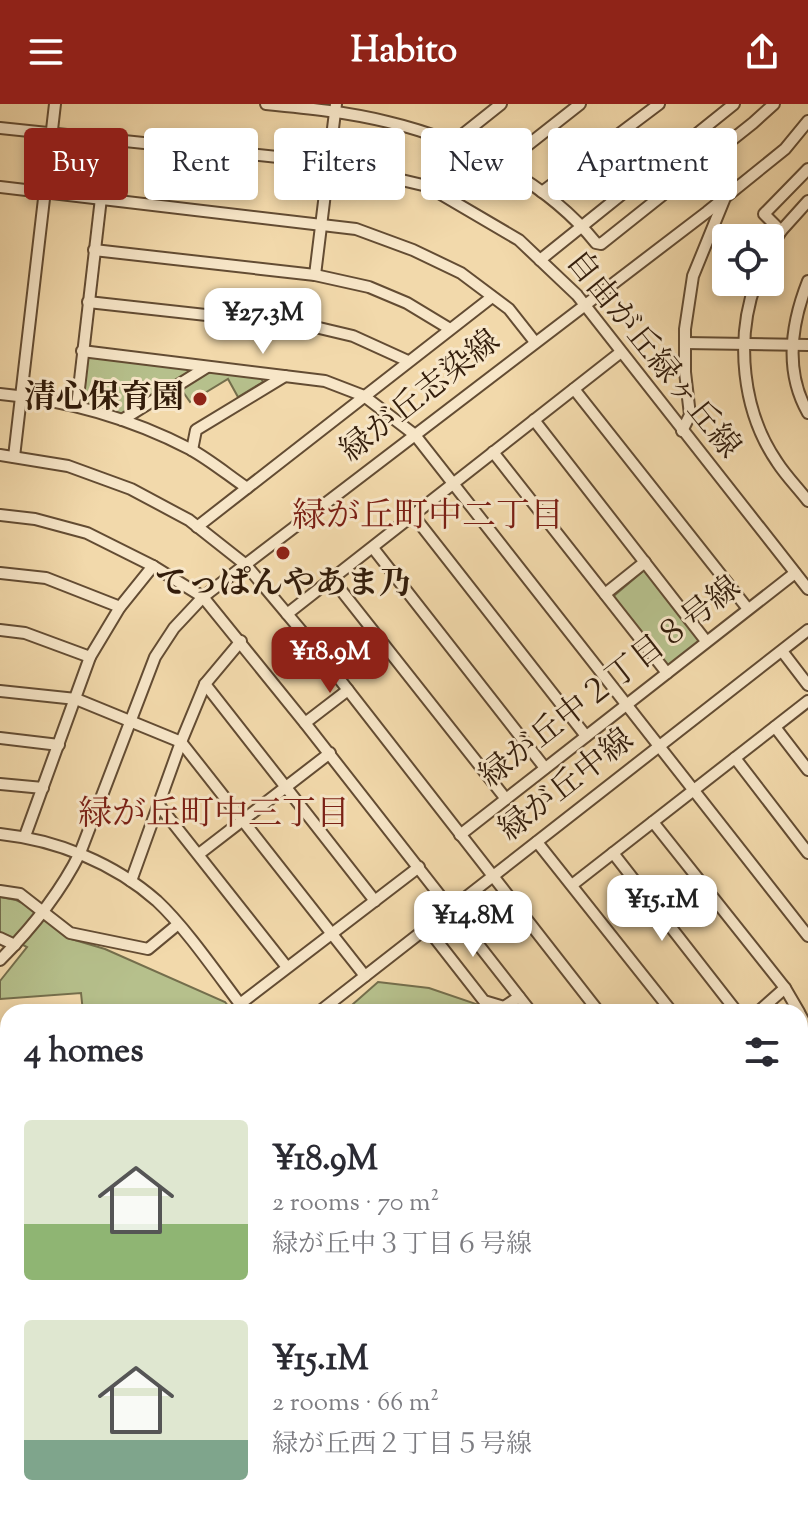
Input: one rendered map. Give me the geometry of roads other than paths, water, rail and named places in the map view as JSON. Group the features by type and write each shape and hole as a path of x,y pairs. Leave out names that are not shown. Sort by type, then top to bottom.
{"street":[{"path":"53,128 55,104"},
{"path":"266,104 336,108 421,133"},
{"path":"471,128 501,104"},
{"path":"532,142 580,104"},
{"path":"542,192 659,104"},
{"path":"540,260 734,104"},
{"path":"532,186 582,226 596,243 601,244 774,104"},
{"path":"333,128 336,108"},
{"name":"緑が丘志染線","path":"737,188 785,149 808,122"},
{"name":"自由が丘緑ヶ丘線","path":"0,128 24,130"},
{"name":"自由が丘緑ヶ丘線","path":"128,141 274,157"},
{"path":"774,224 764,214 808,169"},
{"name":"自由が丘緑ヶ丘線","path":"405,181 427,186 519,240 584,304 808,589"},
{"path":"0,187 24,190"},
{"path":"14,457 45,200"},
{"path":"77,406 101,200"},
{"path":"118,200 356,229 413,250 461,273 509,309 535,342"},
{"path":"315,275 325,200"},
{"name":"緑が丘志染線","path":"0,960 44,911 70,873 155,657 174,628 203,597 722,200"},
{"path":"682,431 690,415 691,404 685,372 685,343 693,276 724,200"},
{"path":"784,228 808,201"},
{"path":"94,250 315,275 369,287 407,303 450,329"},
{"path":"808,281 797,310 791,345 798,395 808,413"},
{"path":"750,296 743,344 748,391 758,427 776,461 808,501"},
{"path":"197,527 492,297"},
{"path":"88,302 315,327 353,336 408,361"},
{"path":"685,343 808,345"},
{"path":"82,351 325,381 364,396 415,435 808,936"},
{"path":"287,614 621,352"},
{"path":"122,420 207,367"},
{"path":"192,450 196,430 285,376"},
{"path":"574,389 748,609"},
{"path":"0,394 77,406 122,420 192,450 247,488"},
{"path":"534,420 706,641"},
{"path":"493,452 667,673"},
{"path":"0,455 68,466 131,489 197,527 246,565 348,690 593,1004"},
{"path":"0,515 35,519 87,533 153,566 203,597 330,753 525,1004"},
{"path":"413,515 586,736"},
{"path":"373,548 545,768"},
{"path":"605,594 645,562"},
{"path":"25,836 90,657 120,607 153,566"},
{"path":"0,573 46,578 120,607"},
{"name":"緑が丘中２丁目８号線","path":"460,835 795,573"},
{"path":"333,580 506,799"},
{"path":"0,630 25,633 90,657"},
{"name":"緑が丘中線","path":"329,1004 808,630"},
{"path":"131,881 205,684 241,641"},
{"path":"782,651 808,685"},
{"path":"205,684 375,901"},
{"path":"305,723 348,690"},
{"path":"0,691 76,699 181,742 365,976"},
{"path":"572,885 808,701"},
{"path":"775,727 808,770"},
{"path":"0,738 59,745"},
{"path":"199,854 330,753"},
{"path":"735,758 808,853"},
{"path":"0,784 43,788"},
{"path":"158,804 286,966"},
{"path":"653,822 785,988 794,1004"},
{"path":"0,834 25,836 80,853 131,881 158,903 240,1004"},
{"path":"537,842 666,1004"},
{"path":"613,853 731,1004"},
{"path":"247,1004 286,966 419,867"},
{"path":"0,891 20,894 70,933 148,949 177,925"},
{"path":"427,928 484,1001 494,1004"},
{"path":"0,938 15,945"},
{"path":"767,1004 785,988"},
{"path":"508,1004 519,997"}],"place":[{"name":"清心保育園","path":"200,399"},
{"name":"てっぱんやあま乃","path":"283,553"}],"district":[{"name":"緑が丘町中二丁目","path":"428,517"},
{"name":"緑が丘町中三丁目","path":"214,815"}]}
